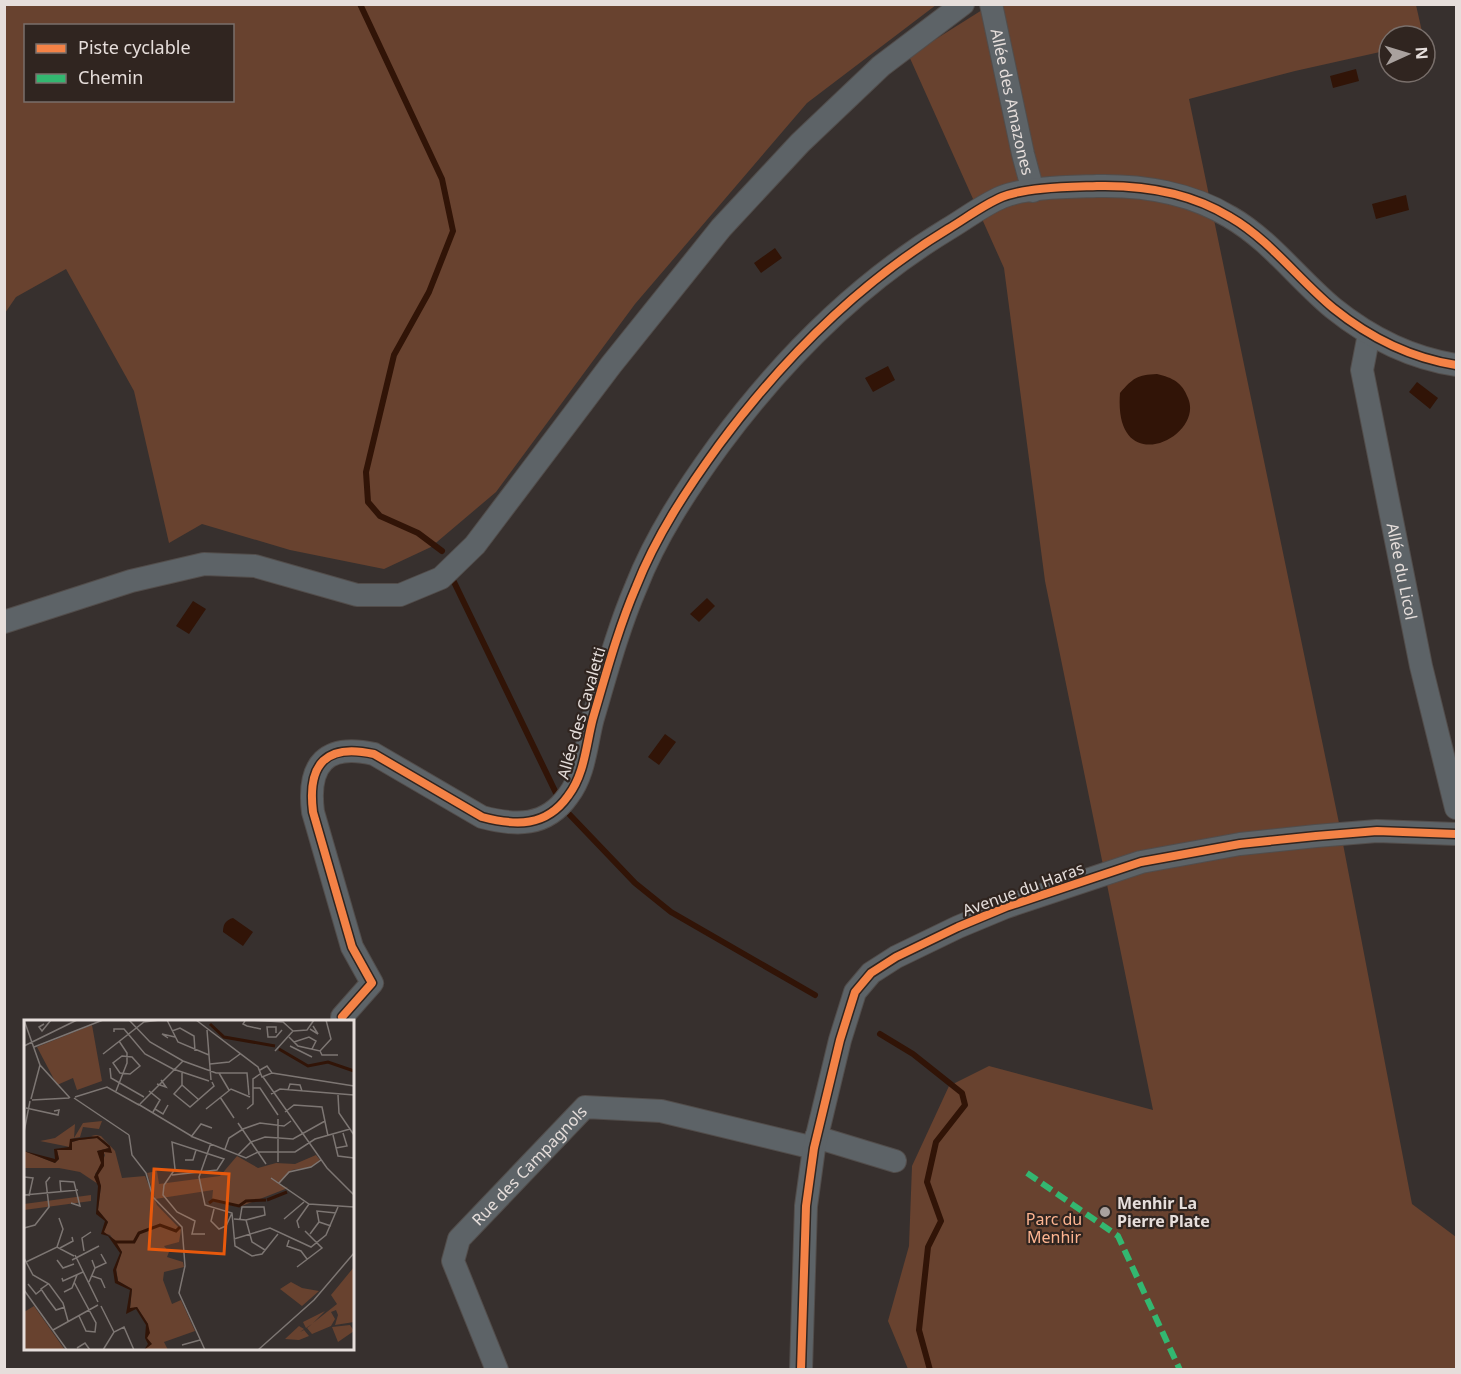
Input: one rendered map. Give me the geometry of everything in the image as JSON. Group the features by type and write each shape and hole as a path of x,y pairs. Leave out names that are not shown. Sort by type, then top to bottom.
{"street":[{"path":"4,622 131,581 204,564 255,566 357,596 400,596 441,578 475,545 610,365 721,228 800,143 881,66 963,4"},
{"name":"Allée des Amazones","path":"991,4 1023,154 1033,190 1132,186 1186,198 1230,216 1269,247 1331,306 1370,334 1402,350 1456,365"},
{"name":"Allée des Cavaletti","path":"342,1017 372,983 352,947 313,812 311,793 313,776 322,762 333,753 355,750 374,754 482,817 500,822 526,824 557,810 570,794 580,774 619,631 637,584 673,512 699,472 752,400 808,339 874,279 933,238 1002,197 1033,190"},
{"name":"Allée du Licol","path":"1370,334 1362,370 1421,666 1456,808"},
{"name":"Avenue du Haras","path":"801,1370 806,1206 815,1142 840,1040 855,992 871,973 896,957 958,927 1035,896 1152,860 1240,844 1316,836 1377,831 1456,834"},
{"name":"Rue des Campagnols","path":"497,1370 453,1261 459,1239 585,1107 661,1111 815,1142 895,1161"}],"green space":[{"path":"5,4 936,4 807,103 635,304 496,492 431,547 384,569 290,550 202,524 169,543 134,391 66,269 16,297 5,313"},
{"name":"Parc du Menhir","path":"990,5 1416,5 1420,24 1377,24 1377,53 1295,71 1189,99 1339,823 1412,1204 1456,1237 1456,1369 908,1369 888,1321 909,1246 912,1166 949,1086 989,1066 1153,1110 1045,581 1004,268 909,56"}],"shaded area":[{"path":"1356,69 1359,81 1333,88 1330,76"},
{"path":"1406,195 1409,210 1376,219 1372,204"},
{"path":"775,248 782,258 761,273 754,263"},
{"path":"888,366 895,380 873,392 865,378"},
{"path":"1157,374 1180,384 1188,398 1190,413 1184,426 1172,437 1158,443 1143,444 1130,437 1122,420 1120,393 1136,378"},
{"path":"1417,382 1438,398 1430,409 1409,392"},
{"path":"707,598 715,606 699,622 690,614"},
{"path":"193,601 206,609 189,634 176,626"},
{"path":"665,734 676,742 659,765 648,757"},
{"path":"233,918 253,932 243,946 223,932 225,923"}],"waterway":[{"path":"360,4 442,179 453,231 429,292 394,355 366,472 368,502 380,516 418,533 442,551"},
{"path":"454,582 556,793"},
{"path":"570,815 635,883 671,912 815,995"},
{"path":"880,1034 913,1054 962,1093 965,1105 936,1142 927,1182 941,1221 928,1247 919,1330 930,1370"}],"marked path":[{"path":"1027,1173 1118,1236 1180,1370"}],"cycle path":[{"path":"342,1017 372,983 352,947 313,812 313,781 323,761 343,752 357,751 374,754 482,817 507,822 529,822 550,814 568,796 582,769 593,718 613,652 644,568 673,513 719,445 795,354 852,299 915,251 988,204 1023,191 1048,188 1131,187 1183,196 1215,209 1244,226 1271,248 1320,297 1361,328 1407,352 1456,365"},
{"path":"801,1370 806,1206 814,1148 840,1040 855,992 871,973 896,957 1006,907 1141,862 1240,844 1316,836 1377,831 1456,834"}],"place":[{"name":"Menhir La Pierre Plate","path":"1105,1212"}]}
